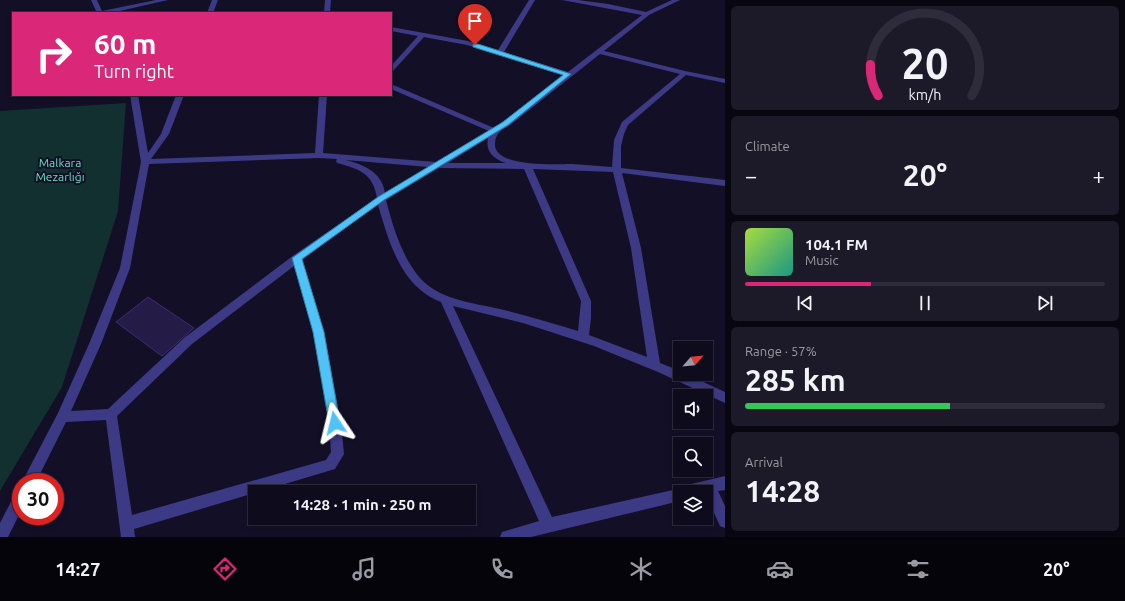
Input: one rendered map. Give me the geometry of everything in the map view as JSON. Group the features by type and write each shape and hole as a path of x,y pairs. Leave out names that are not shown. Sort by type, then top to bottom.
{"street":[{"path":"94,0 100,12"},
{"path":"106,12 165,0"},
{"path":"210,12 214,0"},
{"path":"327,12 328,0"},
{"path":"500,53 532,0"},
{"path":"565,0 608,6 647,14"},
{"path":"62,417 111,414 188,341 297,258 381,198 495,131 598,50 647,14 672,1"},
{"path":"392,29 450,39 568,74"},
{"path":"392,69 423,34"},
{"path":"598,50 725,82"},
{"path":"654,364 641,270 629,213 617,170 620,131 625,124 685,73"},
{"path":"392,86 495,131"},
{"path":"34,473 62,417 95,344 125,268 145,162 134,96"},
{"path":"145,162 165,134 180,96"},
{"path":"319,155 323,96"},
{"path":"495,131 490,139 490,146 494,153 502,159 527,166"},
{"path":"145,162 319,155 436,165 527,166 617,170 725,183"},
{"path":"319,155 344,162 368,173 378,183 391,232 405,263 424,288 434,295 445,300 509,315 584,337 654,364 725,398"},
{"path":"527,166 586,301 584,337"},
{"path":"111,414 127,531 330,465 338,454 335,423 318,332 297,258"},
{"path":"445,300 548,526"},
{"path":"713,486 725,483"},
{"path":"507,537 673,496"},
{"path":"713,496 725,521"},
{"path":"0,537 12,514"}],"green space":[{"name":"Malkara Mezarlığı","path":"126,103 118,211 62,387 0,491 0,111"}],"building":[{"path":"148,297 194,328 162,356 116,322"}],"route":[{"path":"335,423 318,332 297,258 381,198 506,124 568,74 475,45"}]}
